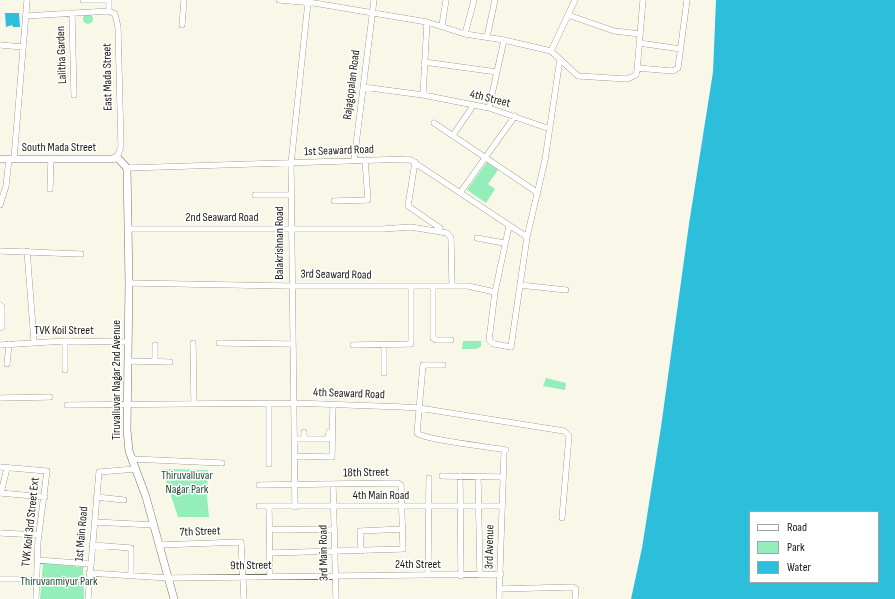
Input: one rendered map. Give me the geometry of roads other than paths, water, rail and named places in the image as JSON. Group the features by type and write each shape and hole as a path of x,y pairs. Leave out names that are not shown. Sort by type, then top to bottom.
{"street":[{"path":"0,205 12,159 27,0"},
{"path":"83,0 108,0"},
{"name":"East Mada Street","path":"108,0 109,11 115,14 118,26 121,147 118,157"},
{"path":"182,25 184,0"},
{"path":"279,0 312,1 442,25 464,34 504,40 550,51 578,76 627,79 636,75 643,0"},
{"name":"Rajagopalan Road","path":"354,161 374,0"},
{"path":"442,25 446,0"},
{"path":"464,34 474,0"},
{"path":"487,37 495,0"},
{"path":"550,51 576,0"},
{"path":"637,68 676,71 680,65 687,0"},
{"name":"Balakrishnan Road","path":"295,507 291,164 312,1"},
{"path":"26,16 109,11"},
{"name":"Lalitha Garden","path":"72,13 74,95"},
{"path":"568,15 614,31 640,34"},
{"path":"423,95 427,22"},
{"path":"488,108 504,40"},
{"path":"639,43 682,49"},
{"path":"0,45 23,47"},
{"path":"509,226 504,243 495,292 490,340 494,344 511,347 527,237 538,193 550,129 560,59"},
{"path":"424,62 497,72"},
{"name":"4th Street","path":"363,86 423,95 488,108 550,129"},
{"path":"452,135 471,109"},
{"path":"460,193 515,116"},
{"path":"434,123 538,193"},
{"path":"118,157 127,168"},
{"name":"South Mada Street","path":"0,159 113,159 118,157"},
{"path":"50,189 51,159"},
{"name":"1st Seaward Road","path":"127,168 291,164 410,159 527,237"},
{"path":"334,201 368,200 365,160"},
{"path":"415,162 408,206 440,228"},
{"name":"Tiruvalluvar Nagar 2nd Avenue","path":"127,168 129,283 127,430 129,451 154,525 174,599"},
{"path":"255,195 291,195"},
{"name":"2nd Seaward Road","path":"128,229 383,229 411,227 447,233 451,236 452,286"},
{"path":"477,238 504,243"},
{"path":"0,251 81,254"},
{"path":"27,251 34,341"},
{"name":"3rd Seaward Road","path":"129,283 411,287 468,286 495,292"},
{"path":"520,285 566,290"},
{"path":"353,345 411,344 411,287"},
{"path":"433,287 433,339 451,340"},
{"path":"0,305 2,307 2,327 0,328"},
{"name":"TVK Koil Street","path":"0,345 34,341 128,342"},
{"path":"65,341 65,370"},
{"path":"193,343 194,404"},
{"path":"219,343 292,344"},
{"path":"7,364 8,344"},
{"path":"155,345 155,361"},
{"path":"384,345 384,373"},
{"path":"128,361 170,362"},
{"path":"419,408 423,364 443,366"},
{"path":"0,398 50,397"},
{"name":"4th Seaward Road","path":"67,405 293,403 419,408 564,431 568,433 562,518"},
{"path":"269,404 269,464"},
{"path":"294,439 329,439 331,404"},
{"path":"294,456 332,457 331,404"},
{"name":"3rd Avenue","path":"419,408 417,431 420,435 505,452 499,599"},
{"path":"304,432 304,439"},
{"path":"132,459 222,463"},
{"path":"0,467 7,468 1,493 45,497"},
{"name":"TVK Koil 3rd Street Ext","path":"7,468 47,472 39,535 36,599"},
{"name":"1st Main Road","path":"88,599 89,573 99,471 136,469"},
{"path":"442,476 504,478"},
{"path":"460,476 460,576"},
{"path":"478,477 480,575"},
{"path":"428,575 429,478"},
{"name":"18th Street","path":"333,484 400,483 402,507"},
{"path":"259,485 333,484"},
{"name":"3rd Main Road","path":"333,484 336,599"},
{"path":"96,498 124,500"},
{"name":"4th Main Road","path":"259,506 502,506"},
{"path":"269,506 270,576"},
{"path":"270,553 403,549 402,507"},
{"path":"94,522 154,525"},
{"path":"361,551 360,531 403,529"},
{"path":"270,530 335,530"},
{"path":"0,533 39,535"},
{"name":"7th Street","path":"158,544 242,542 243,577"},
{"path":"92,545 131,548 131,576"},
{"path":"37,560 90,564"},
{"name":"9th Street","path":"89,573 168,578 335,576"},
{"name":"24th Street","path":"335,576 460,576 501,574"},
{"path":"243,577 244,599"},
{"path":"0,579 37,579"},
{"path":"500,589 573,587 576,589 575,599"}],"water":[{"path":"716,0 895,0 895,599 631,599 642,548 661,427 689,224 713,72"},
{"path":"5,13 19,13 20,27 13,27 12,25 6,27"}],"park label":[{"name":"Thiruvalluvar Nagar Park","path":"187,483"},
{"name":"Thiruvanmiyur Park","path":"59,582"}]}
